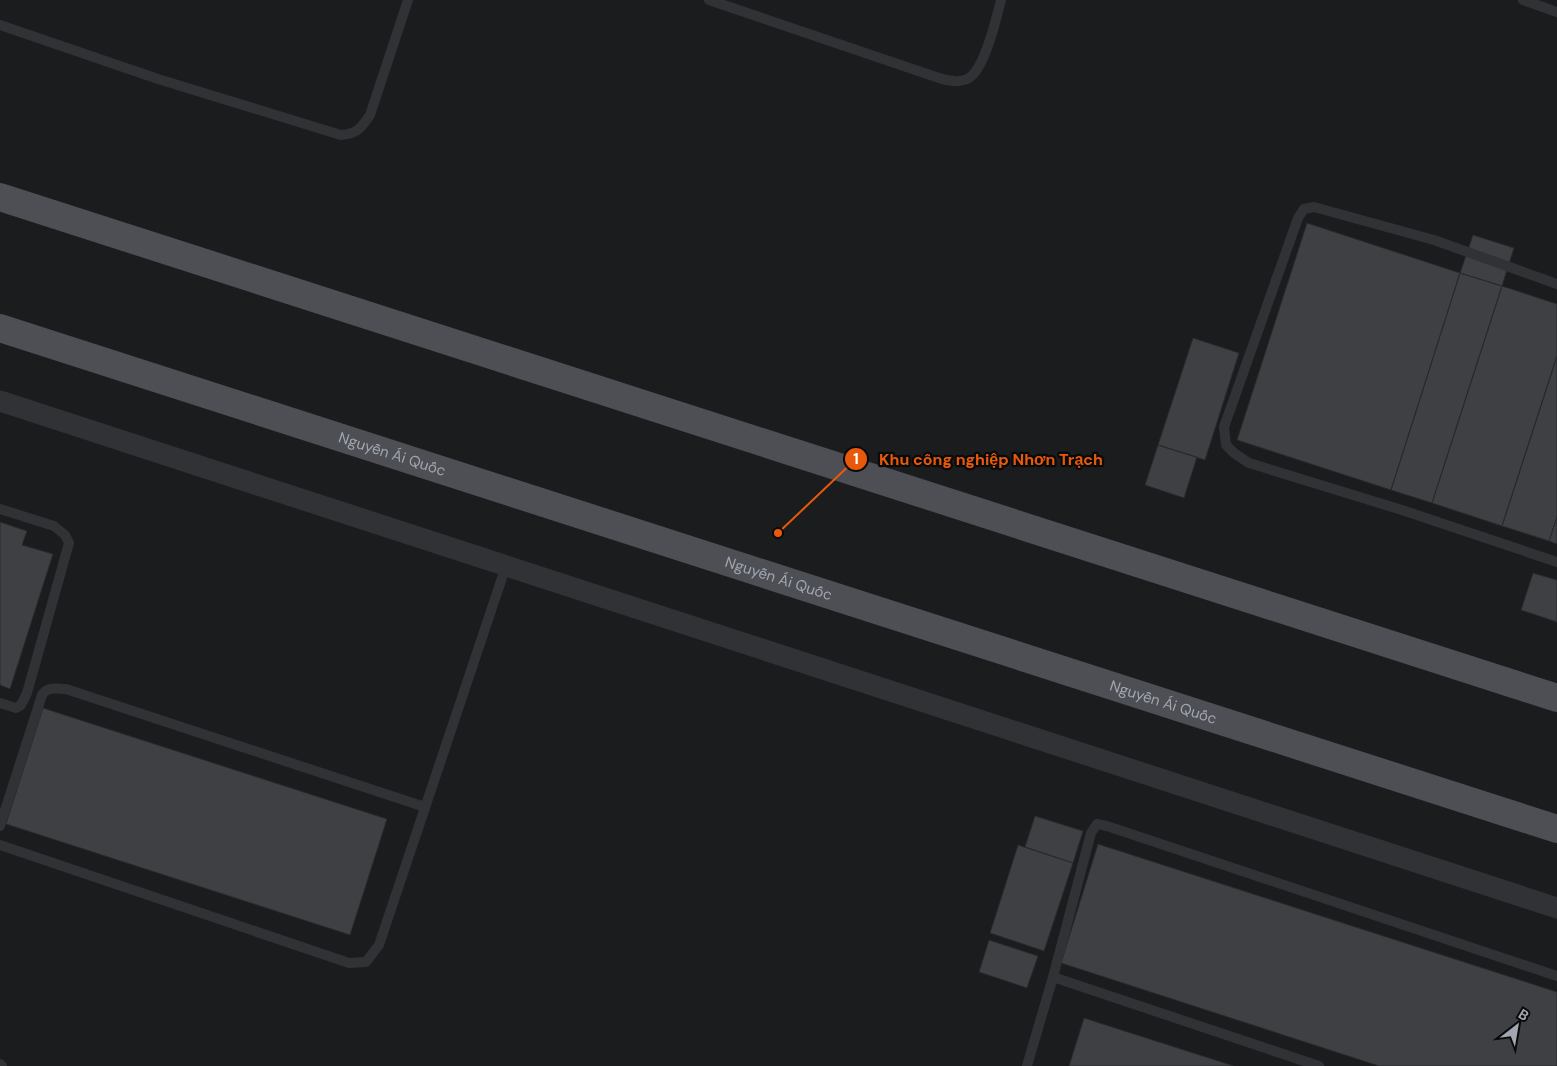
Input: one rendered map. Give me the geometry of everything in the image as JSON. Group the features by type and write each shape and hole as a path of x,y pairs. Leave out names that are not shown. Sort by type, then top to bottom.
{"main road":[{"path":"0,197 1557,698"},
{"name":"Nguyễn Ái Quốc","path":"0,328 1557,829"}],"street":[{"path":"0,401 1557,908"}],"lane":[{"path":"0,25 158,79 341,135 352,134 362,127 370,115 408,0"},
{"path":"708,0 942,79 956,82 970,78 983,60 1001,0"},
{"path":"1523,0 1557,12"},
{"path":"1557,284 1434,240 1314,207 1304,209 1298,218 1224,427 1226,444 1234,453 1249,463 1402,510 1557,562"},
{"path":"0,509 54,526 64,535 69,543 27,693 21,705 16,708 0,703"},
{"path":"0,845 349,963 366,962 379,945 506,566"},
{"path":"0,826 42,696 49,689 66,689 425,807"},
{"path":"1027,1066 1053,978 1091,833 1097,824 1557,976"},
{"path":"1053,978 1319,1066"}],"shaded area":[{"path":"0,0 1557,0 1557,1066 0,1066"}],"building":[{"path":"1307,223 1460,273 1391,490 1237,440"},
{"path":"1473,235 1514,248 1502,286 1460,273"},
{"path":"1460,273 1502,286 1432,503 1391,490"},
{"path":"1502,286 1557,304 1557,356 1502,526 1432,503"},
{"path":"1193,338 1239,353 1205,460 1158,445"},
{"path":"1557,356 1557,517 1549,541 1502,526"},
{"path":"1158,445 1197,457 1184,498 1145,485"},
{"path":"1557,517 1557,544 1549,541"},
{"path":"0,522 27,531 22,545 53,554 10,689 0,685"},
{"path":"1533,573 1557,580 1557,622 1521,610"},
{"path":"43,708 387,819 350,935 6,824"},
{"path":"1035,816 1083,831 1073,863 1025,847"},
{"path":"1098,844 1557,992 1557,1066 1379,1066 1061,963"},
{"path":"1018,845 1073,863 1044,951 990,933"},
{"path":"989,940 1038,956 1027,988 979,972"},
{"path":"1084,1018 1234,1066 1069,1066"}],"place":[{"name":"Khu công nghiệp Nhơn Trạch","path":"778,533"}]}
